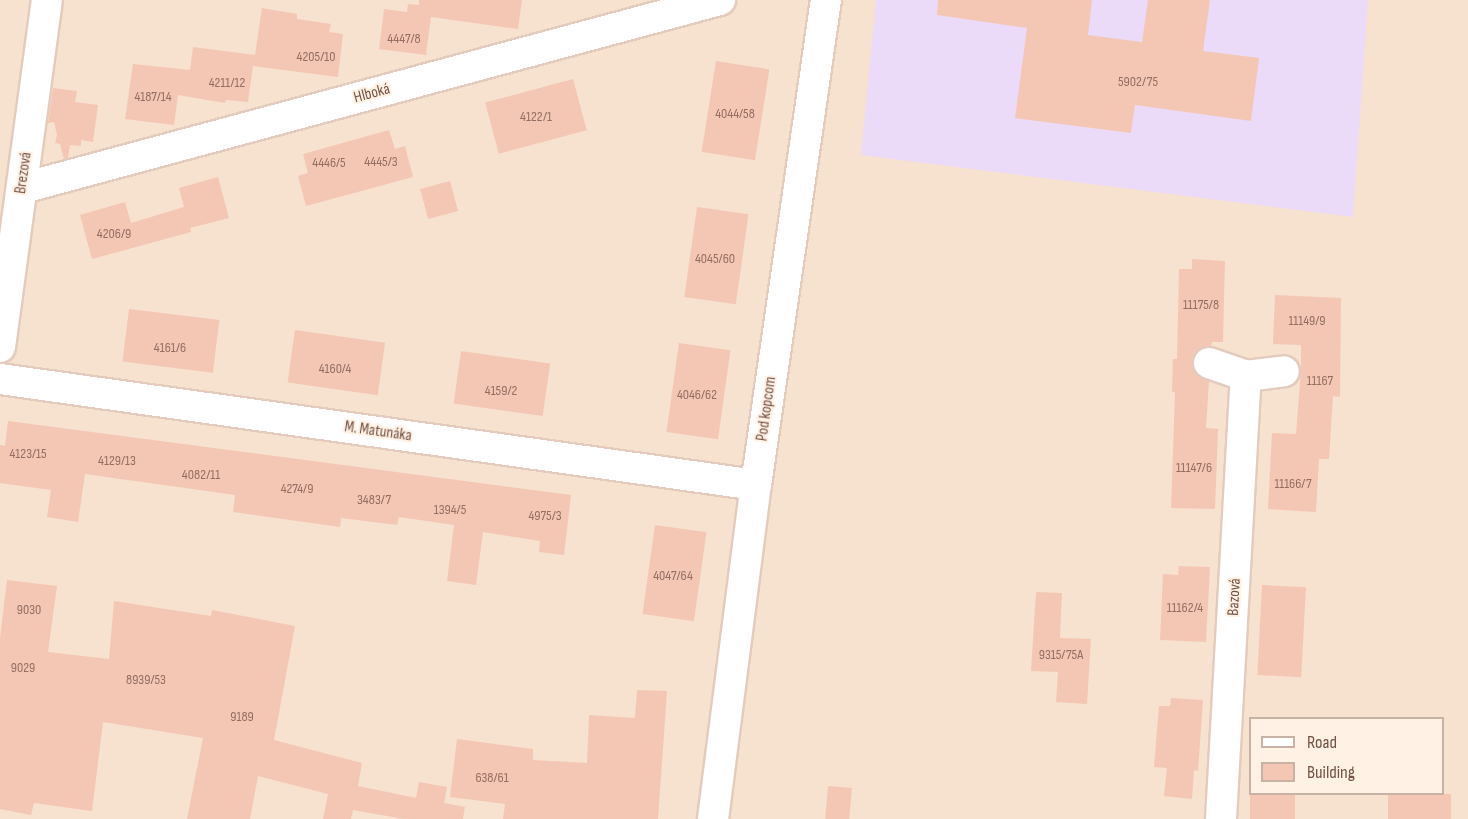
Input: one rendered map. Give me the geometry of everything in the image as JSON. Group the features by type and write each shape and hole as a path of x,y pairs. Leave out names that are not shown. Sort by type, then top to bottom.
{"street":[{"name":"Brezová","path":"0,346 47,0"},
{"name":"Hlboká","path":"23,188 720,0"},
{"name":"Pod kopcom","path":"713,819 756,485 826,0"},
{"path":"1209,363 1246,376 1284,371"},
{"name":"Bazová","path":"1221,819 1246,376"},
{"name":"M. Matunáka","path":"0,379 756,485"}],"shaded area":[{"path":"0,0 1468,0 1468,819 0,819"},
{"path":"876,0 1368,0 1353,217 861,155"}],"building":[{"path":"419,0 522,0 518,29 431,17 426,55 379,49 384,9 407,12 408,4 419,5"},
{"path":"938,0 1092,0 1088,35 1142,42 1148,0 1210,0 1203,51 1259,58 1251,121 1135,105 1131,133 1015,118 1027,28 937,15"},
{"path":"262,8 297,14 297,19 331,24 329,32 343,34 338,77 253,66 248,102 226,100 225,103 178,95 174,125 125,119 133,64 190,70 193,47 255,55"},
{"path":"716,61 769,69 755,160 702,152"},
{"path":"573,79 587,130 499,154 485,103"},
{"path":"53,88 77,91 75,102 98,105 93,142 81,140 81,146 70,145 68,158 64,159 60,144 55,143 57,135 54,122 48,123"},
{"path":"389,130 395,149 405,146 413,177 306,206 298,176 308,173 303,154"},
{"path":"218,177 229,218 190,228 191,232 92,259 80,215 125,202 131,223 184,207 179,188"},
{"path":"450,181 458,211 428,219 420,189"},
{"path":"697,207 748,214 736,304 684,297"},
{"path":"1192,259 1225,261 1223,342 1212,342 1211,346 1198,350 1193,357 1192,366 1196,375 1209,381 1206,428 1218,429 1215,509 1171,508 1175,392 1172,392 1173,359 1177,359 1179,269 1192,269"},
{"path":"1275,295 1341,298 1340,397 1333,396 1329,459 1319,459 1316,512 1268,509 1272,433 1296,434 1301,369 1301,345 1273,344"},
{"path":"129,309 219,320 213,373 123,362"},
{"path":"295,330 385,343 378,395 288,382"},
{"path":"679,343 730,350 718,439 666,432"},
{"path":"461,351 550,364 543,416 454,403"},
{"path":"8,421 571,495 564,555 539,552 540,541 483,532 476,585 447,581 454,525 399,517 397,525 341,518 340,527 233,512 235,495 85,474 78,522 47,517 51,490 0,483 0,445 5,446"},
{"path":"655,525 706,532 694,621 642,614"},
{"path":"1179,566 1210,567 1206,642 1160,640 1163,574 1178,575"},
{"path":"7,580 57,586 48,652 109,659 114,601 211,616 212,610 295,626 274,740 362,763 358,786 416,798 419,782 447,787 444,803 465,807 463,819 404,819 353,810 351,819 323,819 328,794 258,776 250,819 187,819 203,738 103,722 92,811 34,803 31,815 0,809 0,638"},
{"path":"1262,585 1306,587 1301,677 1257,675"},
{"path":"1036,592 1062,593 1060,638 1091,639 1087,704 1056,702 1058,672 1031,671"},
{"path":"637,690 667,691 658,819 503,819 505,804 450,797 457,739 533,749 533,760 587,763 589,715 635,718"},
{"path":"1171,698 1203,700 1198,771 1194,770 1192,799 1164,796 1167,768 1154,767 1159,706 1170,706"},
{"path":"828,786 852,788 849,819 825,819"},
{"path":"1451,794 1451,819 1388,819 1388,795"},
{"path":"1250,795 1295,795 1295,819 1250,819"}]}
